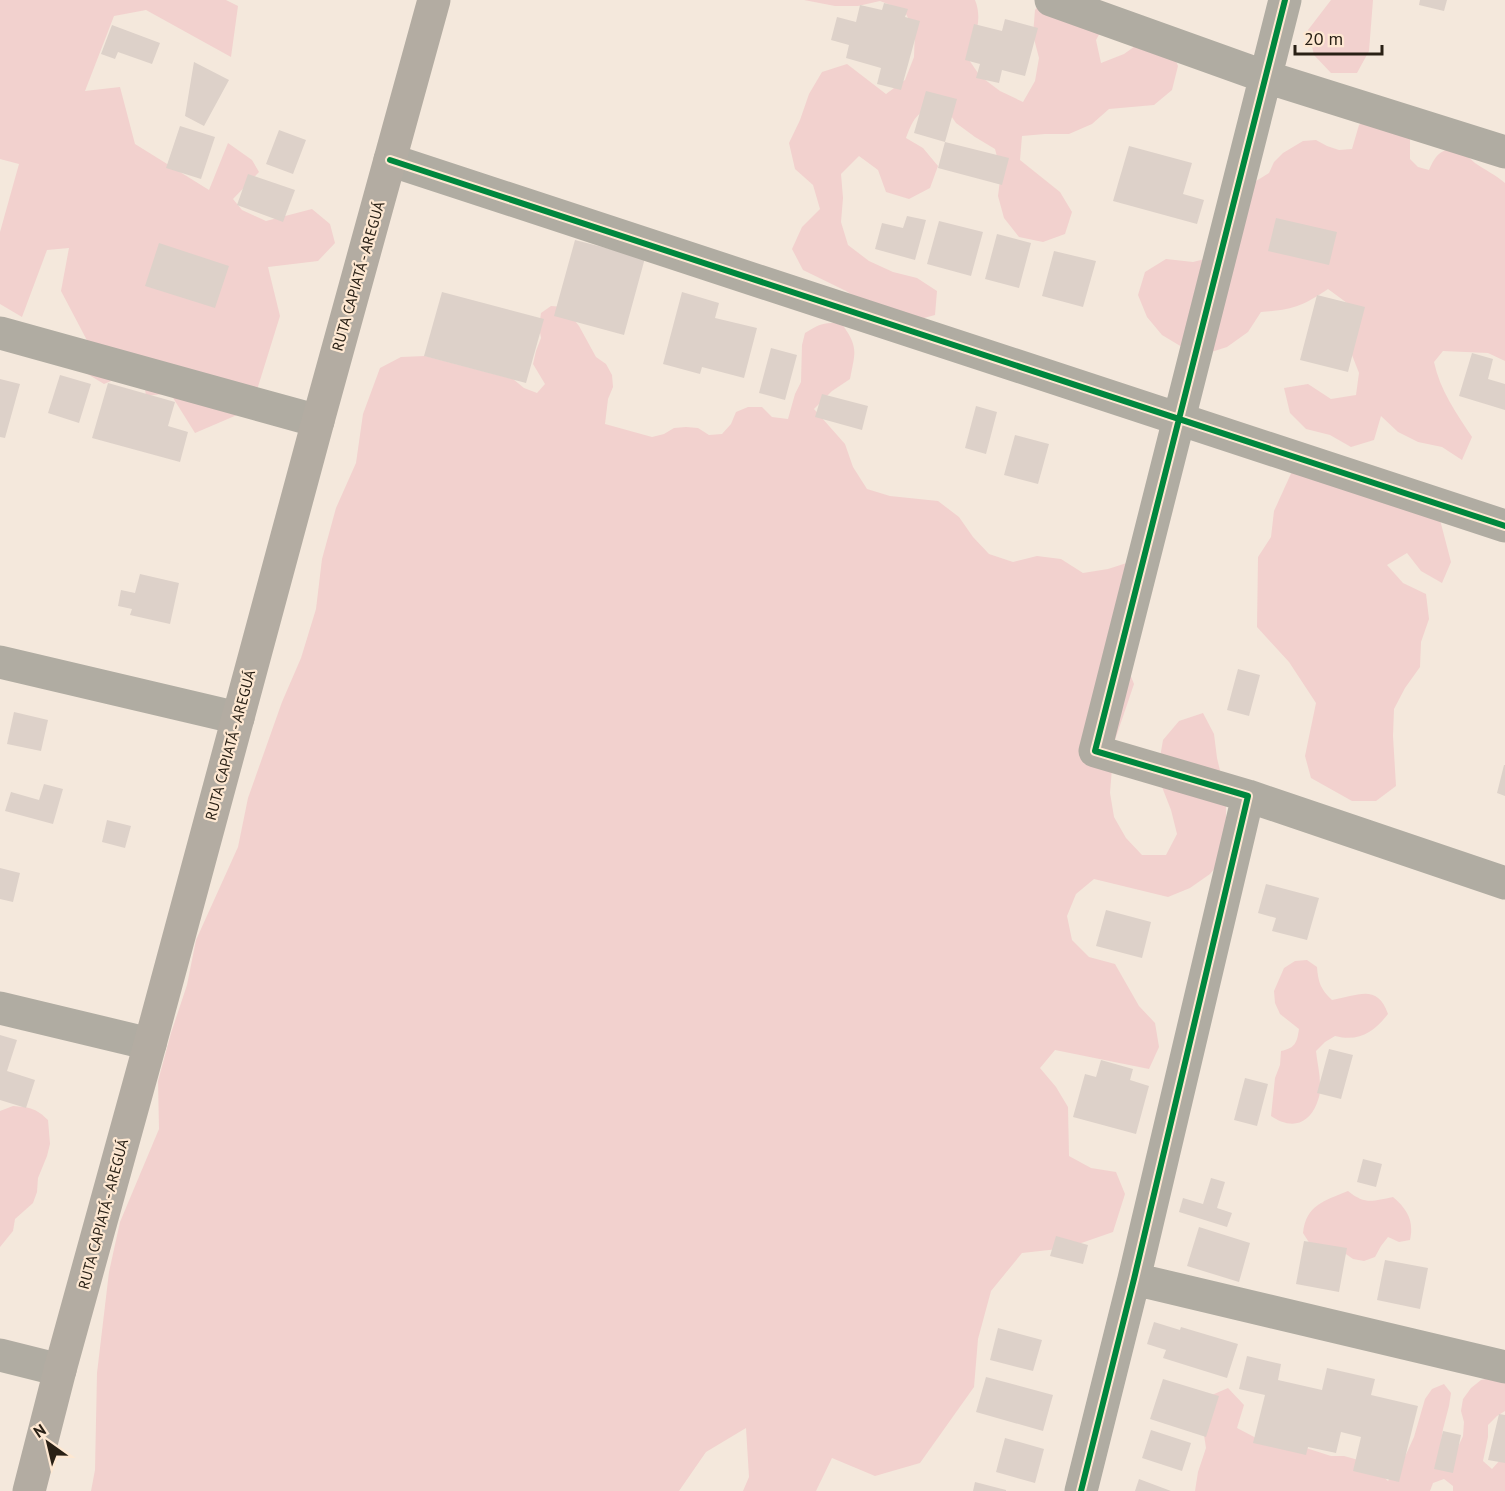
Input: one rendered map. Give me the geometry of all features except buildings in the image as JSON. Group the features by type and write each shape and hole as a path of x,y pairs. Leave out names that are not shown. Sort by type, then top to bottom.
{"main road":[{"name":"RUTA CAPIATÁ - AREGUÁ","path":"28,1491 434,0"}],"street":[{"path":"1050,0 1266,77 1505,153"},
{"path":"1285,0 1095,751 1248,796 1505,883"},
{"path":"390,160 1505,526"},
{"path":"0,333 318,421"},
{"path":"0,662 238,718"},
{"path":"1081,1491 1134,1279 1248,796"},
{"path":"0,1008 150,1044"},
{"path":"1134,1279 1505,1366"},
{"path":"0,1355 60,1370"}],"shaded area":[{"path":"0,0 226,0 238,6 231,57 146,10 114,16 85,91 120,87 135,144 209,190 228,143 252,160 259,172 233,199 242,210 266,221 312,209 330,224 335,243 318,261 268,267 280,316 251,409 195,433 170,393 146,396 142,368 104,384 86,373 91,348 61,291 69,248 47,250 22,317 0,304 0,232 19,164 0,159"},
{"path":"804,0 975,0 978,22 967,57 980,76 1000,91 1023,102 1035,81 1039,58 1033,35 1035,10 1043,0 1107,20 1096,40 1101,63 1124,54 1145,39 1169,44 1178,66 1172,90 1154,105 1109,109 1092,124 1069,134 1022,136 1020,160 1060,192 1072,212 1065,234 1043,242 1019,237 1004,218 998,196 1001,172 995,149 956,123 942,103 918,115 906,138 923,148 938,166 930,188 909,199 886,192 878,170 859,156 841,174 843,198 841,222 848,245 869,261 893,272 917,278 937,291 935,315 913,321 868,305 846,291 803,270 792,249 802,227 820,209 813,185 795,169 789,143 809,94 822,72 847,64 886,94 905,80 914,57 915,32 904,10 880,1 858,6 835,6"},
{"path":"1331,0 1373,0 1369,51 1357,73 1331,73 1314,55 1308,30"},
{"path":"1368,117 1410,133 1410,159 1418,167 1429,170 1439,154 1456,148 1505,183 1505,361 1488,353 1443,351 1434,362 1444,392 1472,437 1462,460 1442,447 1418,442 1398,432 1381,416 1374,440 1351,447 1330,435 1306,429 1290,413 1284,388 1308,384 1331,399 1356,395 1359,373 1350,350 1347,303 1328,289 1297,306 1261,312 1248,332 1227,347 1205,354 1182,347 1162,335 1147,317 1138,295 1145,272 1166,259 1193,262 1217,256 1248,186 1269,173 1274,162 1283,153 1303,141 1316,140 1339,150 1352,149 1359,125"},
{"path":"551,306 564,307 579,326 596,357 606,364 612,375 613,387 608,399 605,424 652,437 674,428 686,427 698,428 709,435 722,434 731,424 736,412 748,407 762,407 772,417 788,419 801,382 802,345 805,333 822,324 842,324 851,339 854,350 850,379 832,391 814,409 845,444 853,467 867,489 890,496 938,501 959,517 989,554 1013,562 1037,556 1061,559 1083,573 1108,569 1133,561 1119,647 1134,684 1114,743 1110,793 1114,817 1126,838 1142,855 1166,855 1177,834 1162,787 1159,763 1163,740 1179,721 1203,713 1214,734 1223,783 1226,806 1226,855 1210,874 1190,888 1168,897 1094,879 1076,894 1067,916 1072,940 1089,957 1115,964 1139,1006 1155,1023 1159,1047 1149,1069 1055,1050 1040,1068 1056,1087 1068,1107 1069,1156 1091,1168 1116,1172 1125,1194 1113,1232 1067,1248 1022,1253 991,1291 978,1339 974,1387 920,1463 875,1476 832,1458 816,1491 743,1491 749,1477 746,1428 706,1452 679,1491 91,1491 95,1470 97,1373 109,1272 120,1222 159,1129 158,1081 187,985 196,940 238,847 248,798 282,702 301,658 316,609 322,559 336,508 356,463 363,414 380,368 401,357 425,356 513,379 524,388 537,393 545,384 533,364 541,338 539,327 541,313"},
{"path":"1294,467 1439,516 1451,562 1442,583 1421,571 1407,553 1387,565 1403,583 1426,594 1429,619 1421,642 1420,667 1394,709 1396,786 1376,801 1352,801 1311,778 1305,756 1316,703 1289,662 1257,627 1258,557 1271,537 1274,511"},
{"path":"1307,960 1317,967 1321,985 1332,1000 1358,994 1372,995 1384,1004 1388,1014 1371,1031 1351,1038 1335,1036 1316,1051 1320,1076 1318,1101 1309,1117 1292,1124 1271,1116 1275,1078 1280,1065 1281,1051 1294,1044 1299,1029 1280,1014 1275,1003 1274,991 1284,968 1295,961"},
{"path":"13,1106 32,1109 48,1120 50,1144 38,1178 33,1203 15,1219 13,1231 0,1247 0,1111"},
{"path":"1348,1191 1364,1200 1374,1201 1393,1197 1409,1216 1410,1240 1399,1242 1388,1237 1375,1257 1364,1261 1353,1259 1343,1252 1310,1244 1303,1233 1312,1210"},
{"path":"1494,1377 1505,1379 1505,1411 1488,1425 1483,1461 1492,1469 1505,1456 1505,1491 1453,1491 1453,1486 1444,1479 1433,1483 1430,1491 1195,1491 1198,1472 1206,1448 1202,1422 1205,1398 1228,1388 1244,1405 1237,1428 1260,1440 1369,1463 1388,1481 1403,1461 1414,1437 1425,1399 1432,1389 1444,1384 1451,1393 1439,1455 1453,1458 1463,1436 1464,1422 1461,1411 1463,1399 1481,1380"}],"cycle path":[{"path":"1081,1491 1134,1279 1248,796 1095,751 1285,0"},
{"path":"390,160 1505,526"}]}
